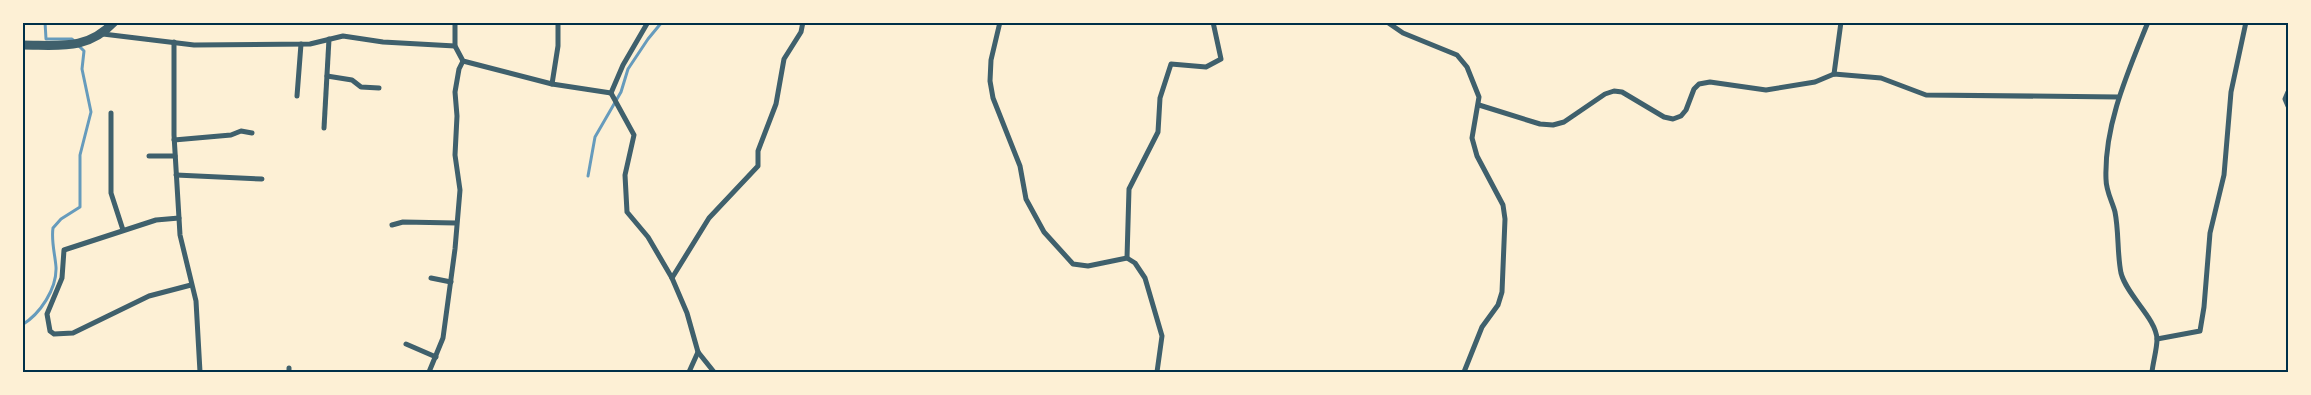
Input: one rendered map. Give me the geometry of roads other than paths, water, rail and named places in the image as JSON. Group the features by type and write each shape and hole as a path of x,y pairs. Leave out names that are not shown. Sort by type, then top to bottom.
{"street":[{"path":"22,45 74,46 88,42 103,34 114,22"},
{"path":"455,22 455,46 463,61 552,84 610,93"},
{"path":"552,84 558,46 558,22"},
{"path":"610,93 623,65 648,22"},
{"path":"672,278 709,218 758,166 758,151 776,104 784,59 801,32 803,22"},
{"path":"1000,22 991,60 990,81 993,98 1020,166 1026,199 1044,232 1073,264 1088,266 1127,258 1134,263 1144,278 1162,336 1157,372"},
{"path":"1127,258 1129,190 1158,132 1160,98 1171,64 1206,67 1221,59 1213,22"},
{"path":"1387,22 1403,33 1457,55 1467,67 1479,97 1472,138 1477,156 1503,205 1505,219 1502,292 1498,305 1482,327 1464,372"},
{"path":"1834,74 1841,22"},
{"path":"2148,22 2118,97 2107,162 2108,194 2115,211 2122,273 2141,310 2155,326 2157,339 2152,372"},
{"path":"2157,339 2200,331 2204,307 2210,233 2224,175 2231,92 2246,22"},
{"path":"103,34 174,42 244,46 302,44 343,36 383,42 455,46"},
{"path":"324,128 329,39"},
{"path":"174,42 174,140 180,235 198,317 200,372"},
{"path":"297,96 302,44"},
{"path":"429,372 443,338 451,282 460,190 455,155 457,116 455,92 459,69 463,61"},
{"path":"1479,105 1540,124 1553,125 1564,122 1605,94 1614,91 1622,92 1664,117 1673,119 1681,116 1686,110 1694,89 1699,84 1710,82 1766,90 1815,82 1834,74 1881,78 1926,95 2118,97"},
{"path":"327,76 352,80 362,87 379,88"},
{"path":"2288,92 2285,99 2288,106"},
{"path":"610,93 634,135 625,175 627,212 648,237 672,278 688,313 698,352 714,372"},
{"path":"111,113 111,193 123,230"},
{"path":"174,140 231,135 241,131 252,133"},
{"path":"149,156 175,156"},
{"path":"176,175 262,179"},
{"path":"179,218 156,220 64,250 62,278 47,314 50,331 54,334 72,333 149,296 191,285"},
{"path":"392,225 403,222 456,223"},
{"path":"431,278 451,282"},
{"path":"406,344 436,357"},
{"path":"689,372 698,352"}],"waterway":[{"path":"22,325 41,308 54,284 56,267 53,228 61,219 80,207 80,155 91,112 82,69 84,51 72,39 46,39 45,22"},
{"path":"588,176 595,137 621,92 628,69 662,22"},
{"path":"22,362 23,367"}]}
